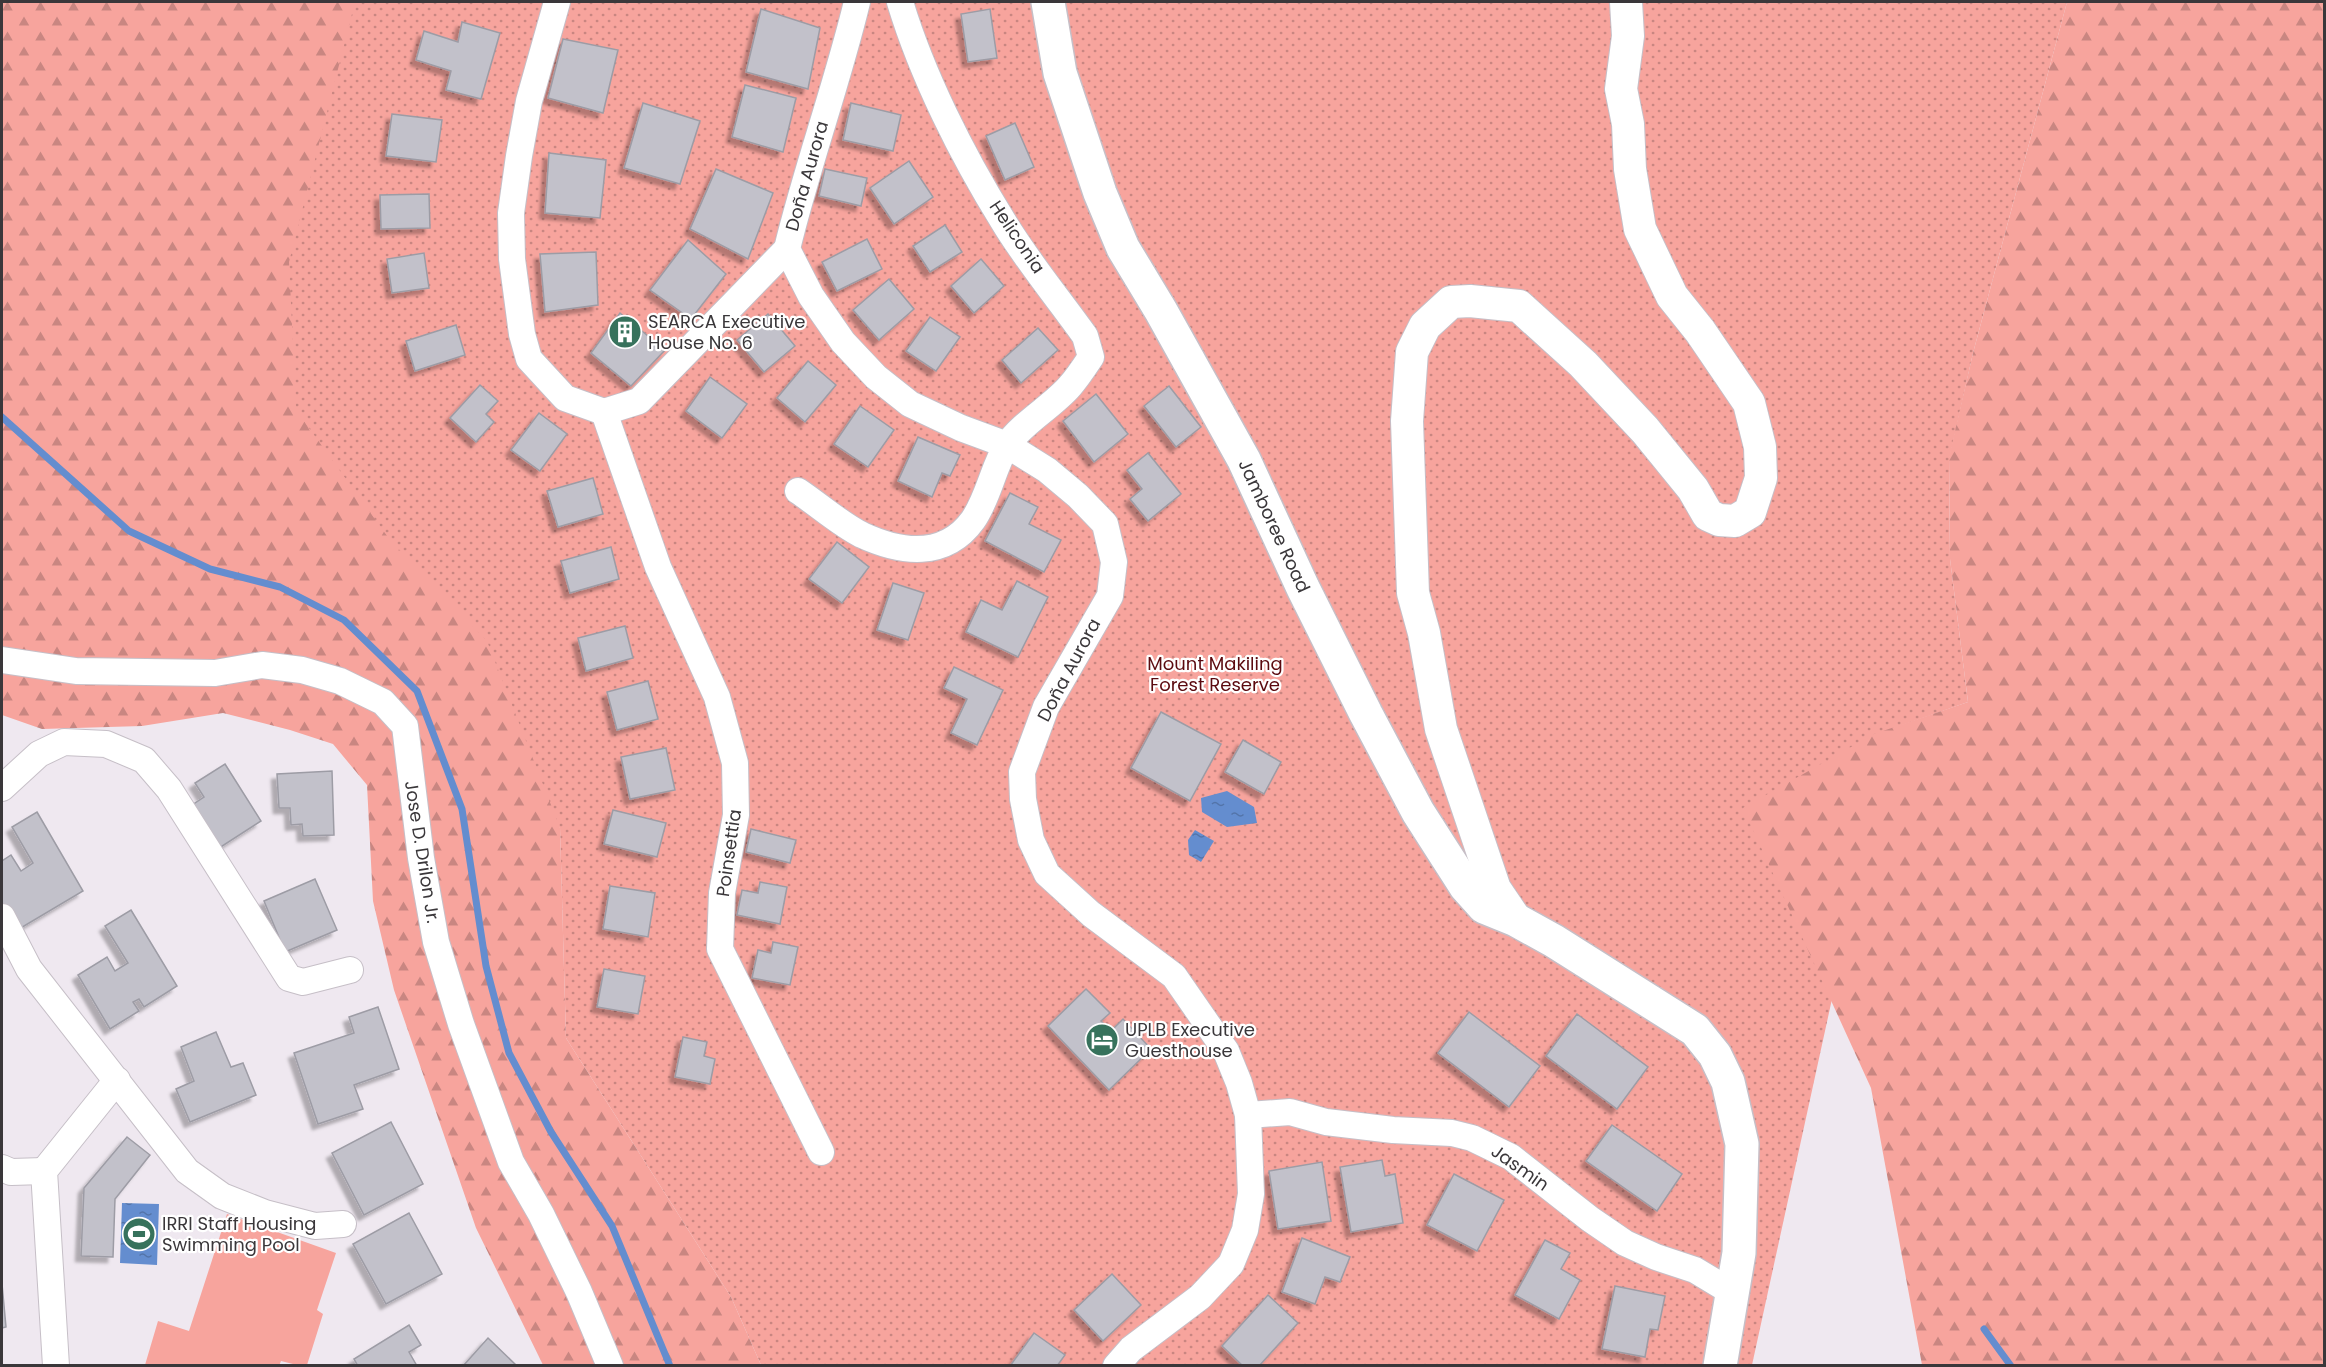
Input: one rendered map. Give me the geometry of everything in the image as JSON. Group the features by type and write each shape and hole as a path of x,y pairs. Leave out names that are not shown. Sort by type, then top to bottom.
{"main road":[{"name":"Jamboree Road","path":"1048,2 1060,73 1100,193 1123,248 1244,460 1329,640 1418,812 1466,887 1484,907 1516,920 1695,1030 1715,1055 1728,1082 1742,1144 1739,1253 1720,1365"}],"street":[{"path":"557,2 530,101 511,213 512,259 522,334 529,359 565,398 604,412 639,401 787,249"},
{"name":"Doña Aurora","path":"857,2 831,98 798,203 787,249 818,306 843,342 876,377 910,404 962,428 1007,445 1047,470 1078,496 1105,524 1114,562 1110,596 1046,707 1022,772 1023,799 1030,840 1047,874 1091,914 1174,976 1226,1052 1239,1083 1248,1115 1251,1194 1245,1230 1231,1264 1200,1297 1131,1349 1116,1365"},
{"name":"Heliconia","path":"900,2 930,84 951,127 1003,221 1085,336 1091,357 1070,386 1007,445"},
{"path":"1516,920 1495,889 1442,729 1424,633 1413,593 1407,421 1412,352 1425,326 1451,302 1470,301 1519,306 1583,364 1645,430 1693,489 1708,515 1719,520 1735,520 1750,512 1761,478 1760,447 1749,404 1700,331 1672,296 1640,229 1630,169 1628,124 1621,89 1628,36 1626,2"},
{"name":"Poinsettia","path":"604,412 658,567 717,697 735,763 736,815 722,893 720,949 821,1152"},
{"path":"798,491 862,535 906,549 931,550 955,537 972,520 986,495 1007,445"},
{"name":"Jose D. Drilon Jr.","path":"2,660 76,671 215,673 262,665 302,670 340,681 383,702 405,726 421,858 436,942 461,1024 512,1162 541,1214 579,1292 610,1365"},
{"path":"2,788 39,754 64,742 106,744 144,760 169,789 289,978 303,982 350,970"},
{"path":"2,917 29,969 187,1171 222,1196 265,1213 315,1226 343,1224"},
{"path":"56,1365 44,1171 117,1080"},
{"name":"Jasmin","path":"1248,1115 1290,1112 1326,1122 1393,1130 1452,1133 1472,1138 1511,1157 1590,1219 1625,1243 1656,1257 1695,1269 1732,1293"},
{"path":"2,1168 10,1172 44,1171"}],"green space":[{"name":"Mount Makiling Forest Reserve","path":"2,2 2067,2 1973,353 1949,460 1950,559 1968,702 1891,729 1752,1365 761,1365 731,1297 566,1038 560,828 2,343"},
{"path":"2,2 355,2 289,262 296,410 390,540 487,641 560,828 566,1038 731,1297 761,1365 543,1365 476,1228 394,990 373,901 367,785 333,744 290,730 223,713 142,726 42,729 2,715"},
{"path":"2067,2 2324,2 2324,1365 1922,1365 1871,1088 1743,808 1874,734 1968,702 1950,559 1949,457 1973,353"},
{"path":"227,1214 336,1253 317,1310 323,1314 307,1365 281,1361 279,1366 145,1365 158,1321 189,1331"}],"water":[{"path":"1227,791 1254,807 1257,823 1227,827 1202,812 1201,798"},
{"path":"1195,830 1214,841 1201,862 1189,855 1188,840"},
{"name":"IRRI Staff Housing Swimming Pool","path":"122,1203 159,1204 157,1265 120,1263"}],"building":[{"path":"761,9 820,28 808,89 746,72"},
{"path":"990,9 997,58 968,62 961,14"},
{"path":"462,22 500,33 481,99 446,90 451,71 416,60 424,31 458,42"},
{"path":"563,39 618,50 603,113 548,98"},
{"path":"745,85 796,98 783,152 732,137"},
{"path":"643,103 700,121 680,184 624,168"},
{"path":"851,103 901,115 893,151 843,140"},
{"path":"392,114 442,120 436,162 386,156"},
{"path":"1015,123 1034,167 1005,180 986,136"},
{"path":"549,153 606,160 600,218 545,213"},
{"path":"909,161 933,197 894,224 870,188"},
{"path":"716,169 773,193 748,259 690,229"},
{"path":"825,169 867,178 861,206 819,196"},
{"path":"429,194 430,228 381,229 380,195"},
{"path":"945,225 962,252 930,272 913,246"},
{"path":"867,239 882,269 837,291 822,262"},
{"path":"688,240 726,274 691,319 650,290"},
{"path":"596,252 598,305 545,312 540,254"},
{"path":"424,253 429,288 392,293 387,259"},
{"path":"981,259 1004,286 974,313 951,286"},
{"path":"889,279 914,309 879,340 853,310"},
{"name":"SEARCA Executive House No. 6","path":"620,313 665,350 631,386 591,353"},
{"path":"768,314 795,346 764,372 737,340"},
{"path":"930,317 960,337 936,371 906,351"},
{"path":"456,325 465,355 415,371 406,341"},
{"path":"1038,328 1058,350 1021,383 1002,360"},
{"path":"808,361 836,385 805,422 777,398"},
{"path":"710,377 747,404 722,438 686,411"},
{"path":"480,385 498,401 486,414 494,422 476,442 450,418"},
{"path":"1169,386 1201,427 1176,447 1144,406"},
{"path":"1096,394 1128,434 1094,462 1063,421"},
{"path":"860,406 894,430 868,467 834,444"},
{"path":"539,413 567,434 540,471 511,450"},
{"path":"918,437 960,455 950,476 942,473 932,497 898,481"},
{"path":"1148,453 1181,494 1148,521 1130,499 1142,489 1127,470"},
{"path":"593,478 603,514 558,527 547,491"},
{"path":"1010,493 1038,507 1029,524 1061,540 1044,572 985,541"},
{"path":"837,542 869,567 842,603 809,579"},
{"path":"611,547 619,579 570,593 561,561"},
{"path":"1017,581 1048,597 1018,657 966,632 981,600 1002,610"},
{"path":"893,583 924,593 908,640 877,630"},
{"path":"625,626 633,658 586,671 578,638"},
{"path":"954,667 1003,690 977,745 951,733 967,699 944,688"},
{"path":"648,681 658,719 617,730 607,692"},
{"path":"1161,712 1221,744 1190,801 1131,768"},
{"path":"1243,740 1281,762 1264,794 1225,772"},
{"path":"666,748 675,790 630,799 621,757"},
{"path":"225,764 261,821 213,852 186,809 204,797 195,783"},
{"path":"332,771 334,835 303,836 302,824 291,825 290,808 279,808 277,774"},
{"path":"613,810 666,823 657,857 604,844"},
{"path":"37,812 83,891 14,932 2,912 2,861 11,855 21,871 33,863 12,827"},
{"path":"751,829 796,840 790,863 746,852"},
{"path":"315,879 337,930 285,952 264,901"},
{"path":"760,882 787,887 780,924 737,915 742,890 758,893"},
{"path":"610,886 655,893 648,937 603,929"},
{"path":"131,910 177,986 144,1007 139,999 133,1002 139,1011 110,1029 78,975 107,957 115,971 128,963 105,926"},
{"path":"773,942 798,947 790,985 752,978 758,950 771,953"},
{"path":"604,969 645,976 638,1014 597,1007"},
{"name":"UPLB Executive Guesthouse","path":"1086,989 1110,1013 1101,1021 1111,1031 1123,1019 1151,1049 1109,1090 1048,1026"},
{"path":"378,1007 399,1069 354,1085 363,1109 318,1124 294,1053 354,1033 349,1017"},
{"path":"1469,1012 1540,1066 1509,1107 1438,1053"},
{"path":"1577,1014 1648,1067 1617,1109 1546,1056"},
{"path":"216,1032 231,1067 243,1063 256,1095 190,1122 176,1089 194,1081 181,1047"},
{"path":"683,1037 707,1042 704,1056 715,1059 710,1084 675,1077"},
{"path":"391,1122 423,1184 364,1215 332,1153"},
{"path":"1612,1125 1682,1174 1657,1211 1586,1161"},
{"path":"127,1137 150,1155 115,1199 113,1257 81,1256 84,1188"},
{"path":"1382,1160 1385,1176 1395,1174 1403,1223 1351,1232 1340,1167"},
{"path":"1322,1162 1331,1221 1278,1229 1269,1171"},
{"path":"1454,1174 1504,1200 1477,1251 1427,1225"},
{"path":"409,1213 442,1274 386,1304 353,1244"},
{"path":"1302,1238 1350,1257 1340,1282 1325,1277 1315,1304 1282,1292"},
{"path":"1545,1240 1570,1253 1561,1269 1580,1280 1559,1319 1515,1295"},
{"path":"1112,1274 1141,1305 1103,1341 1074,1310"},
{"path":"2,1284 6,1327 2,1328"},
{"path":"1615,1286 1665,1296 1658,1330 1650,1329 1645,1357 1602,1349"},
{"path":"1268,1295 1298,1323 1259,1366 1243,1366 1222,1346"},
{"path":"409,1325 421,1345 409,1352 417,1366 358,1366 354,1359"},
{"path":"1034,1333 1065,1355 1057,1366 1010,1366"},
{"path":"488,1338 517,1366 463,1366"}],"waterway":[{"path":"2,417 129,531 210,569 280,587 344,620 417,691 462,809 486,966 509,1053 551,1132 612,1226 670,1366"},
{"path":"1984,1329 2011,1366"}],"place":[{"name":"SEARCA Executive House No. 6","path":"625,332"},
{"name":"UPLB Executive Guesthouse","path":"1102,1040"},
{"name":"IRRI Staff Housing Swimming Pool","path":"139,1234"}]}
